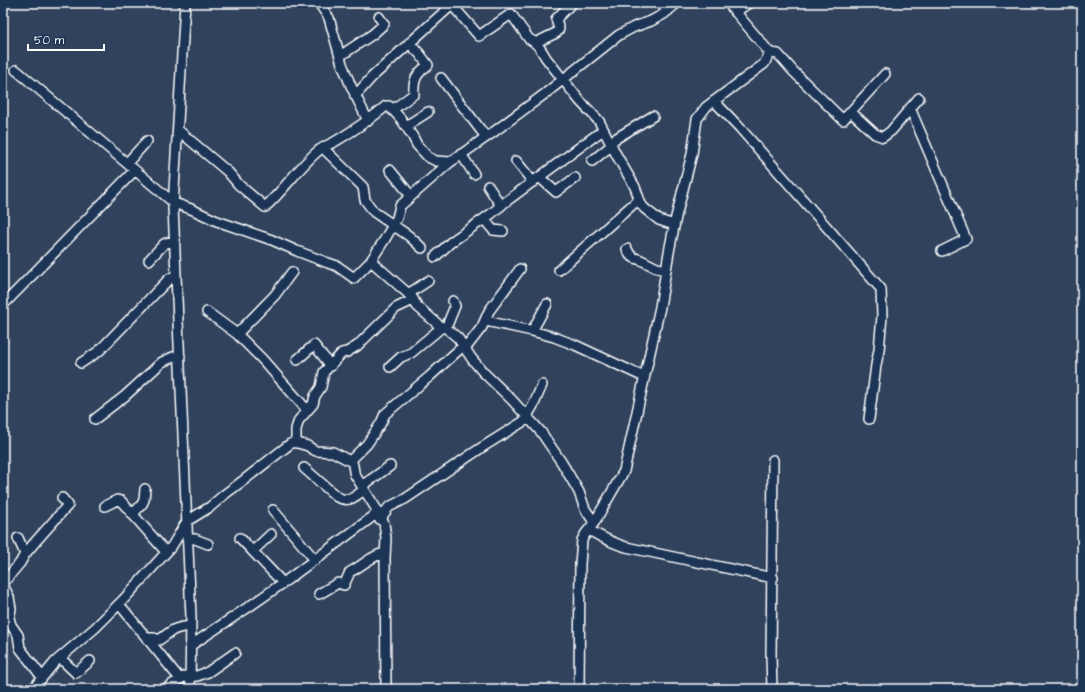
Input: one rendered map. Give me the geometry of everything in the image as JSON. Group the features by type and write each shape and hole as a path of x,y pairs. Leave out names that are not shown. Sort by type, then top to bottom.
{"street":[{"path":"185,3 174,204 191,626 190,689"},
{"path":"319,3 329,18 332,32 351,86 368,121"},
{"path":"535,43 556,33 559,29 556,19 572,3"},
{"path":"661,3 668,11"},
{"path":"16,70 174,204 191,209 217,221 272,240 333,264 354,278 371,261 386,239 397,218 400,206 450,162 564,80 619,35 627,30 651,21 668,11 676,3"},
{"path":"728,3 770,53 778,54 794,72 843,120 885,74"},
{"path":"735,12 749,3"},
{"path":"355,96 372,77 448,5 479,36 511,14 529,39 533,40 542,50 546,58 580,101 599,121 635,187 644,208 659,220 674,225"},
{"path":"340,56 373,34 384,24 379,17"},
{"path":"392,110 414,94 413,86 416,76 428,65 409,43"},
{"path":"579,689 580,564 582,540 592,526 624,471 660,307 674,225 692,154 697,119 702,111 764,64 770,53"},
{"path":"441,78 486,137"},
{"path":"851,112 875,134 883,138 919,98"},
{"path":"715,102 740,128 881,290 882,316 879,350 869,419"},
{"path":"178,130 228,172 238,185 265,207 318,151 368,121 378,111 386,106 389,106 401,119 417,145 428,157 436,161 450,162"},
{"path":"910,108 966,239 942,251"},
{"path":"406,126 428,112"},
{"path":"592,161 611,144 653,116"},
{"path":"435,257 451,242 603,130"},
{"path":"127,163 147,140"},
{"path":"323,148 363,187 365,200 374,212 409,236 422,248"},
{"path":"461,154 474,174"},
{"path":"516,161 536,179 556,192 575,178"},
{"path":"3,306 134,170"},
{"path":"390,170 411,196"},
{"path":"488,186 501,206"},
{"path":"559,270 639,199"},
{"path":"484,219 493,230 503,231"},
{"path":"149,260 164,244 175,240"},
{"path":"627,249 630,255 635,258 657,268 666,270"},
{"path":"371,261 411,297 417,306 458,338 483,372 542,432 562,462 578,492 592,526 604,539 626,547 773,578"},
{"path":"350,461 367,444 382,423 385,414 464,347 478,332 486,321 489,311 520,269"},
{"path":"237,334 275,295 292,272"},
{"path":"81,363 99,351 169,279 176,275"},
{"path":"296,443 296,429 299,420 313,404 315,396 321,387 324,372 342,353 357,346 396,308 411,297 428,281"},
{"path":"390,367 401,357 411,353 444,328 455,306 453,301"},
{"path":"532,331 546,304"},
{"path":"207,312 237,334 262,359 307,410"},
{"path":"486,321 554,337 575,345 644,377"},
{"path":"297,360 314,345 331,366"},
{"path":"95,418 125,396 162,362 173,357 180,356"},
{"path":"190,646 383,514 389,507 405,499 528,417 542,385"},
{"path":"32,689 55,662 96,628 119,604 172,546 186,521 210,507 294,442 308,446 316,451 333,452 352,462 354,465 353,471 355,475 377,510 378,517 384,522 386,538 386,689"},
{"path":"772,689 773,460"},
{"path":"304,468 337,497 343,500 348,500 390,466"},
{"path":"133,514 144,500 145,489"},
{"path":"42,678 20,648 18,635 11,625 9,618 11,609 9,598 4,587 4,582 20,563 25,554 68,504 62,498"},
{"path":"105,506 117,500 121,501 166,552"},
{"path":"273,510 315,560"},
{"path":"253,551 271,534"},
{"path":"18,538 25,554"},
{"path":"187,538 195,539 208,544"},
{"path":"240,538 283,583"},
{"path":"319,594 338,583 344,585 350,572 357,569 377,554 385,553"},
{"path":"119,604 180,679"},
{"path":"147,638 160,640 170,631 177,628 191,626"},
{"path":"165,689 185,676 197,676 208,672 235,653"},
{"path":"60,658 76,673 90,661"}]}
